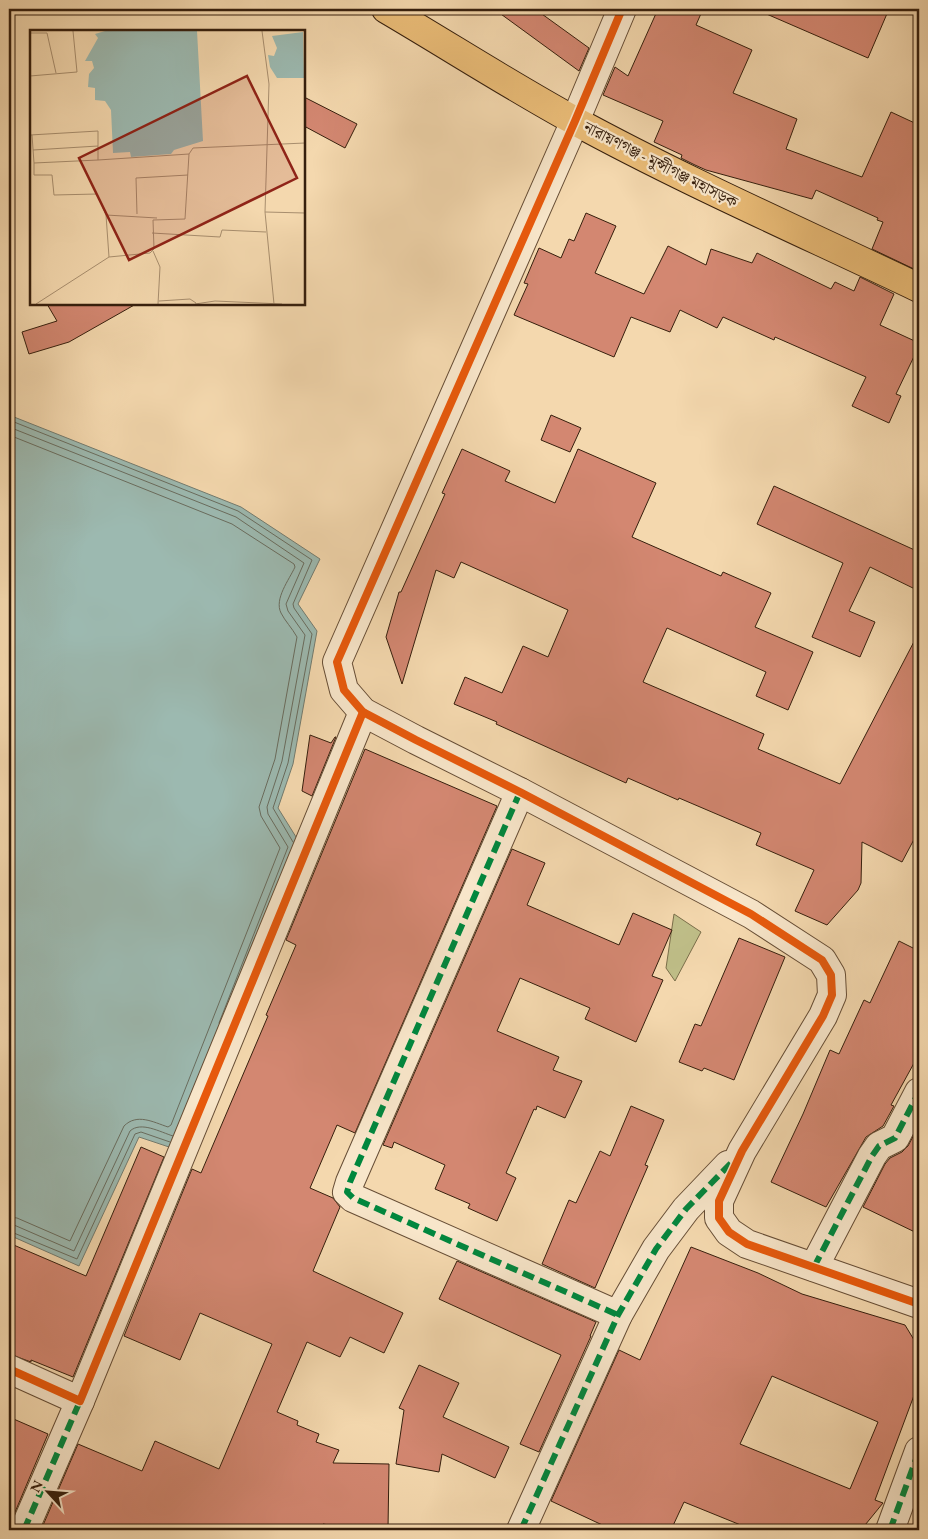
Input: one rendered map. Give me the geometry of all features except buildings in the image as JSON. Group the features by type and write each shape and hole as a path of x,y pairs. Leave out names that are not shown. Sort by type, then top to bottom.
{"main road":[{"name":"নারায়ণগঞ্জ - মুন্সীগঞ্জ মহাসড়ক","path":"386,9 575,121 718,194 919,288"}],"street":[{"path":"622,9 575,121 337,662 344,690 363,712 520,792 750,914 822,960 831,975 832,995 824,1016 742,1151 719,1201 719,1218 729,1232 747,1244 919,1304"},
{"path":"24,1530 80,1401 363,712"},
{"path":"520,792 347,1192 352,1198 618,1315"},
{"path":"814,1267 872,1156 879,1146 895,1138 919,1092"},
{"path":"521,1530 618,1315 656,1249 686,1209 742,1151"},
{"path":"9,1368 80,1401"},
{"path":"890,1530 919,1451"}],"shaded area":[{"path":"674,914 701,932 675,981 666,968"}],"water":[{"path":"9,415 241,507 320,559 298,604 317,631 293,764 278,808 301,845 181,1151 139,1137 79,1266 9,1235"}],"marked path":[{"path":"520,792 347,1192 353,1198 618,1315"},
{"path":"814,1267 872,1156 879,1146 895,1138 919,1092"},
{"path":"521,1530 618,1315 656,1249 686,1209 735,1159"},
{"path":"24,1530 80,1401"},
{"path":"890,1530 919,1451"}],"cycle path":[{"path":"622,9 575,121 337,662 344,690 363,712 520,792 751,914 822,960 831,975 832,995 823,1016 742,1151 719,1201 719,1218 729,1232 747,1244 919,1304"},
{"path":"9,1369 80,1401 363,712"}]}
